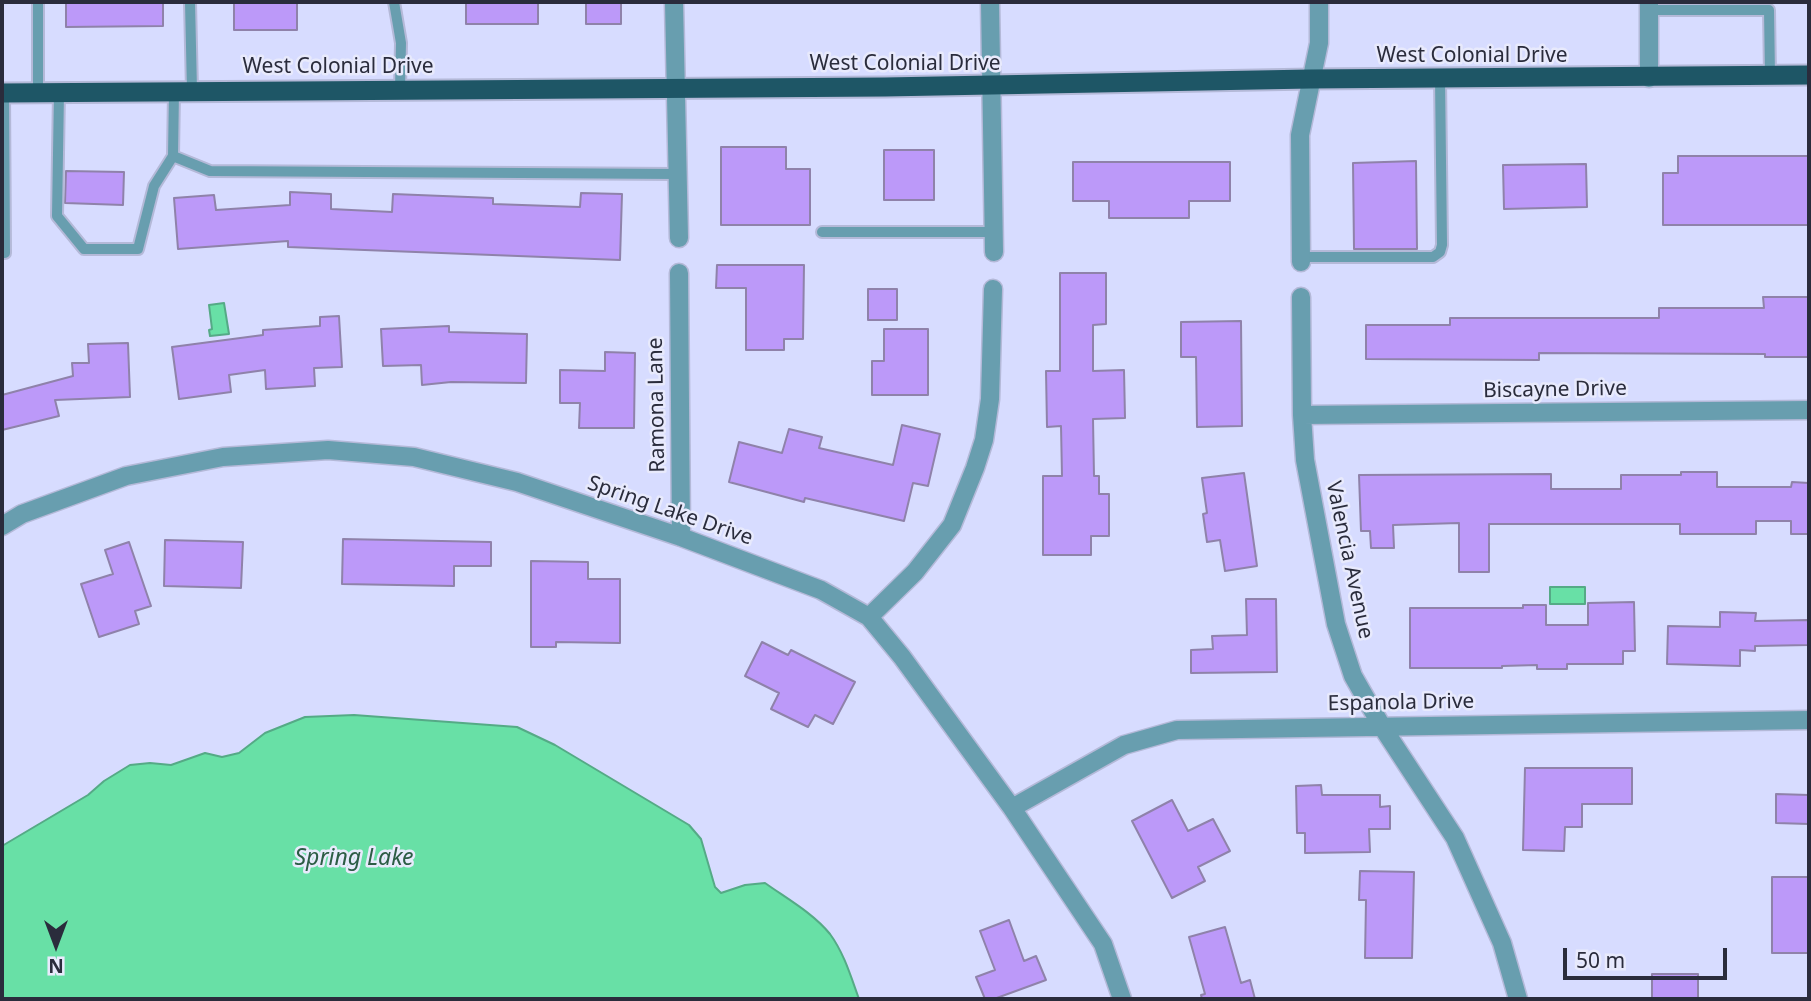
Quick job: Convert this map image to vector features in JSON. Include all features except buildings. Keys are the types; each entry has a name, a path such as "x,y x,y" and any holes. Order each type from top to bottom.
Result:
{"highway":[{"name":"West Colonial Drive","path":"3,93 991,86 1310,79 1809,75"}],"street":[{"path":"674,2 679,238"},
{"path":"990,2 994,252"},
{"path":"1301,260 1300,135 1319,43 1319,2"},
{"path":"1648,6 1649,78"},
{"name":"Ramona Lane","path":"679,273 681,537"},
{"path":"869,617 915,572 952,525 975,468 984,440 990,399 993,289"},
{"name":"Valencia Avenue","path":"1301,297 1305,460 1336,624 1353,676 1381,725 1455,838 1502,943 1518,999"},
{"name":"Biscayne Drive","path":"1302,415 1809,410"},
{"name":"Spring Lake Drive","path":"2,526 22,514 126,476 223,457 328,450 414,457 517,482 681,537 821,590 869,617 902,657 1012,808 1103,944 1122,999"},
{"name":"Espanola Drive","path":"1012,808 1124,745 1177,730 1809,720"}],"lane":[{"path":"37,2 37,93"},
{"path":"59,92 57,216 84,249 138,249 154,186 173,156 183,91 190,2"},
{"path":"394,2 401,44 400,89"},
{"path":"1648,6 1769,6 1770,76"},
{"path":"1301,260 1433,257 1440,252 1440,78"},
{"path":"2,253 5,253 3,93"},
{"path":"173,156 210,171 677,174"},
{"path":"822,232 994,232"}],"water":[{"path":"224,303 229,334 210,336 209,330 212,329 209,305"},
{"path":"1550,587 1585,587 1585,604 1550,604"},
{"name":"Spring Lake","path":"354,715 517,727 555,745 689,825 701,839 715,887 721,893 745,885 765,883 816,919 839,949 859,999 2,999 2,846 88,795 130,765 171,765 205,753 222,757 239,753 265,733 305,717"}]}
